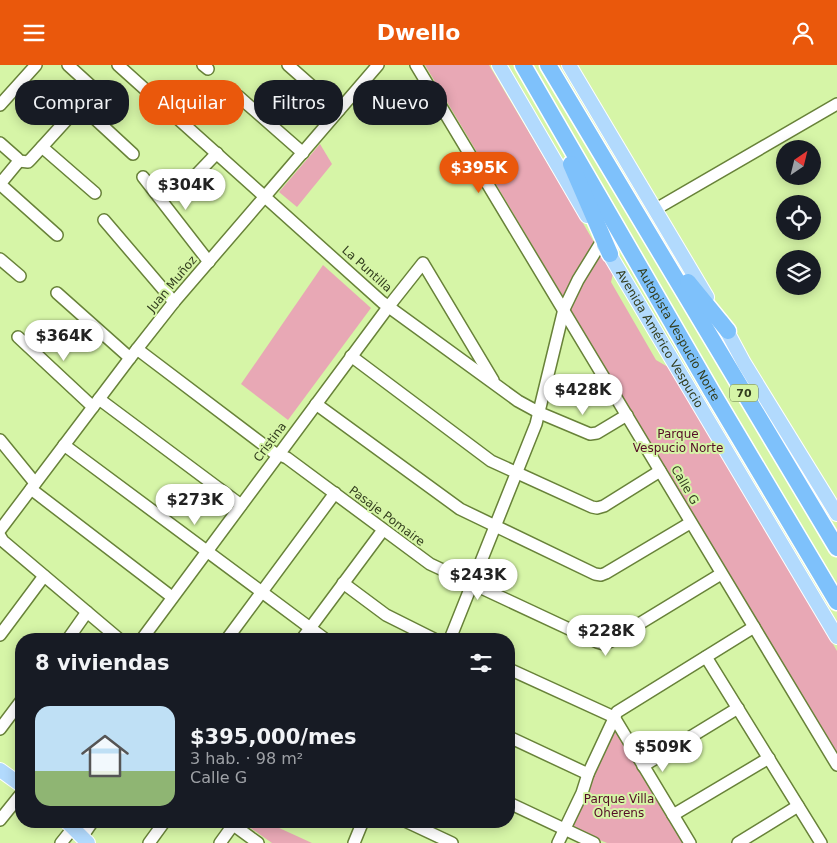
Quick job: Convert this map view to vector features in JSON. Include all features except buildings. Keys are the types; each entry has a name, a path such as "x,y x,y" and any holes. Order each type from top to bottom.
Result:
{"highway":[{"name":"Autopista Vespucio Norte","path":"523,65 712,392 837,602"},
{"name":"Autopista Vespucio Norte","path":"548,65 837,548"},
{"path":"542,95 606,248"},
{"path":"652,237 728,331"}],"main road":[{"name":"Avenida Américo Vespucio","path":"500,65 606,248 837,637"},
{"path":"569,65 728,331 744,363 837,514"},
{"path":"0,770 15,781"}],"street":[{"path":"0,105 36,65"},
{"path":"68,65 84,80"},
{"name":"La Puntilla","path":"118,65 388,306 518,401 540,413 594,434 627,415"},
{"path":"288,65 305,80"},
{"name":"Calle G","path":"416,65 837,765"},
{"name":"Juan Muñoz","path":"343,105 374,66"},
{"path":"244,101 302,153"},
{"path":"656,209 837,104"},
{"path":"19,161 28,162 62,125"},
{"path":"102,125 133,154"},
{"name":"Juan Muñoz","path":"0,530 133,353 174,302 326,125"},
{"path":"0,143 17,157 19,161"},
{"path":"42,147 95,193"},
{"path":"195,177 217,153"},
{"path":"19,161 0,184 58,235"},
{"path":"142,177 209,262"},
{"path":"104,220 174,302"},
{"path":"452,633 540,413 564,309 578,280 606,248"},
{"path":"0,259 20,276"},
{"name":"Cristina","path":"146,633 388,306 423,263 496,385"},
{"name":"Pasaje Pomaire","path":"57,293 133,353 273,452 287,458 430,564 597,642 611,641 721,574"},
{"path":"18,337 96,403 241,505"},
{"path":"351,357 486,457 501,466 597,508 604,506 660,471"},
{"path":"316,404 452,503 470,514 595,574 601,575 690,523"},
{"path":"0,440 33,486 172,597"},
{"path":"64,445 316,633"},
{"path":"231,633 335,493"},
{"path":"306,633 383,530"},
{"path":"0,536 3,541 112,633"},
{"path":"0,635 44,576"},
{"path":"343,583 386,615 422,633"},
{"path":"72,633 87,612"},
{"path":"558,843 582,793 614,717 620,710 754,627"},
{"path":"706,657 821,843"},
{"path":"515,672 614,717 690,843"},
{"path":"643,765 738,708"},
{"path":"0,729 15,709"},
{"path":"515,740 588,775"},
{"path":"673,815 768,758"},
{"path":"0,820 15,801"},
{"path":"515,806 594,843"},
{"path":"738,843 798,807"},
{"path":"149,843 160,828"},
{"path":"220,843 228,828"},
{"path":"238,828 258,843"},
{"path":"354,843 360,828"},
{"path":"420,828 452,843"},
{"path":"61,843 77,832"}],"green space":[{"name":"Parque Vespucio Norte","path":"425,65 489,65 613,274 611,282 656,360 668,367 837,651 837,761 651,452 575,317 447,102 447,80 434,80"},
{"path":"320,144 332,164 297,207 279,192"},
{"path":"323,265 371,308 288,420 241,384"},
{"name":"Parque Villa Oherens","path":"613,730 617,730 683,843 607,843 569,827"},
{"path":"251,828 279,828 312,843 272,843"}]}
